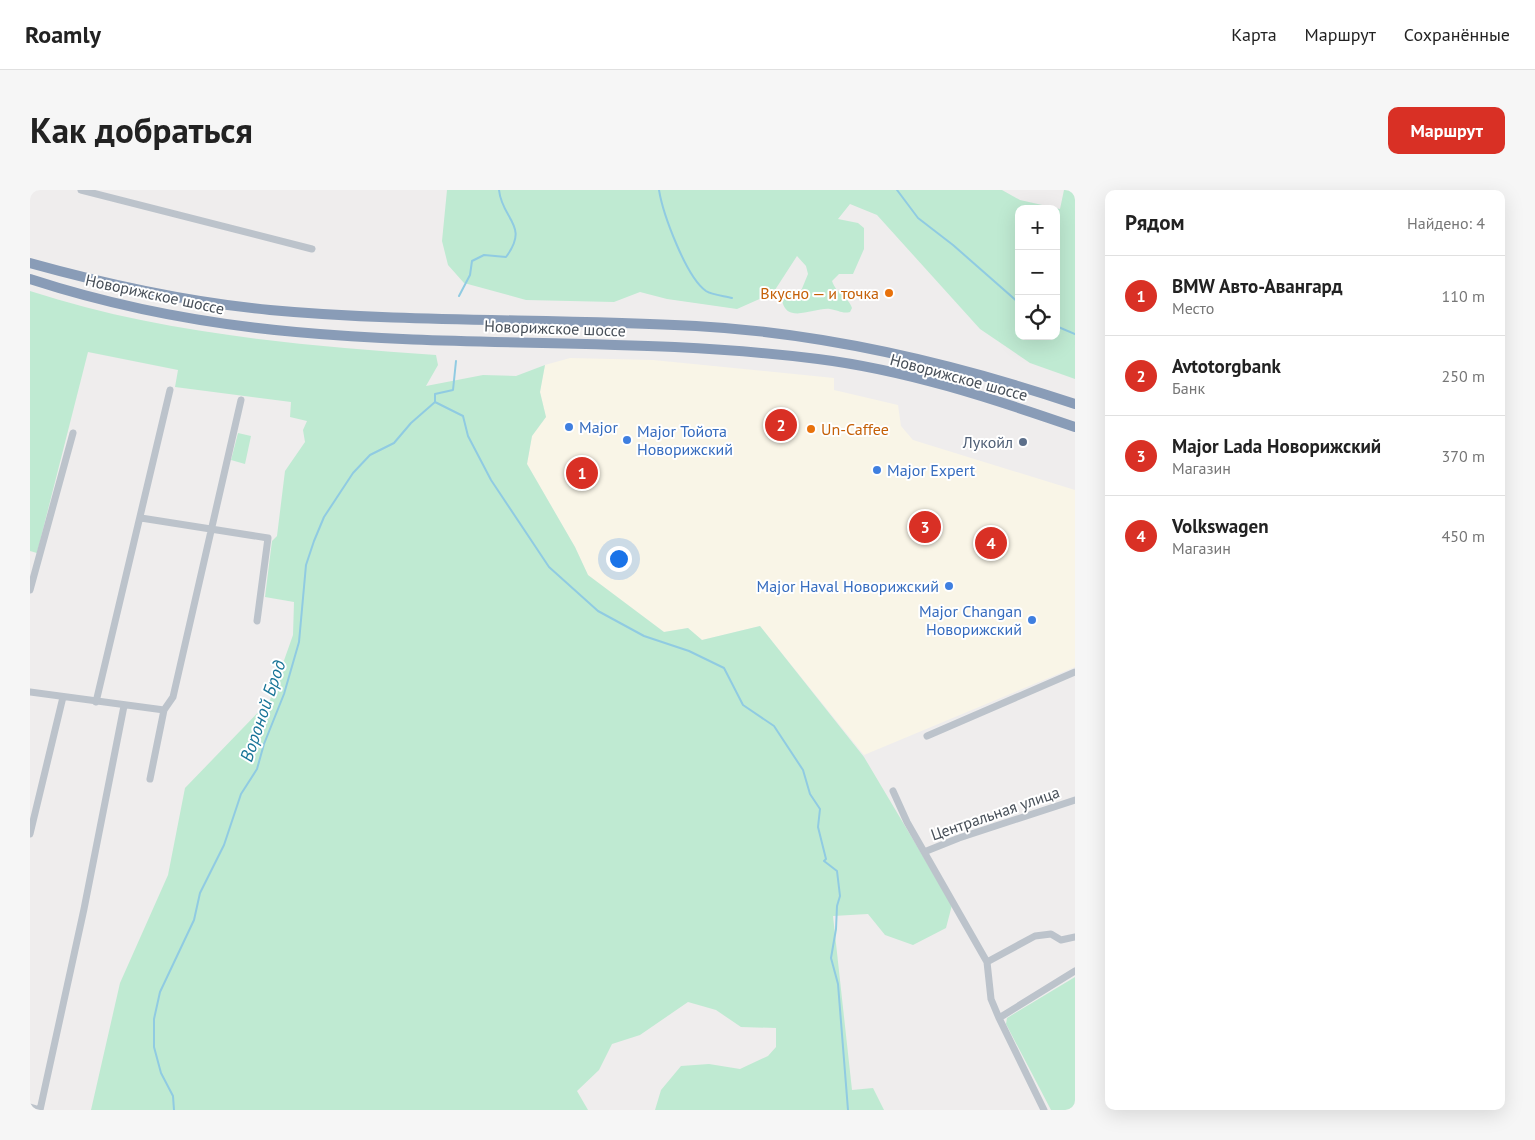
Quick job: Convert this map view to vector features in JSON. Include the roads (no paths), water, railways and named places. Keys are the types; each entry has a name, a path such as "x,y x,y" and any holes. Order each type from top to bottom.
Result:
{"highway":[{"name":"Новорижское шоссе","path":"30,263 134,290 270,310 383,318 696,326 822,339 960,369 1075,404"},
{"name":"Новорижское шоссе","path":"30,279 125,306 295,332 654,346 818,359 902,374 940,384 1075,427"}],"street":[{"path":"80,190 312,249"},
{"path":"96,702 170,390"},
{"path":"150,778 164,710 173,697 241,400"},
{"path":"30,590 73,433"},
{"path":"141,518 268,538 256,621"},
{"path":"927,736 1075,672"},
{"path":"30,692 164,710"},
{"path":"30,834 63,697"},
{"path":"30,1108 40,1110 84,909 124,706"},
{"path":"893,791 924,852 987,962 991,999 1044,1110"},
{"name":"Центральная улица","path":"924,852 959,838 1075,800"},
{"path":"987,962 1035,936 1051,934 1062,940 1075,937"},
{"path":"999,1018 1075,972"}],"waterway":[{"name":"Вороной Брод","path":"459,296 470,275 472,261 484,255 506,257 513,246 515,230 501,200 499,190"},
{"path":"659,190 676,244 698,284 706,291 732,298"},
{"path":"897,190 918,218 953,245 1015,299"},
{"path":"1060,328 1075,334"},
{"name":"Вороной Брод","path":"174,1110 173,1096 161,1073 154,1047 154,1019 160,992 194,920 200,893 224,845 241,794 257,769 264,744 284,694 299,642 306,565 314,541 324,517 353,473 370,455 394,443 411,423 435,402 435,394 453,390 456,361"},
{"path":"435,402 463,416 468,436 491,480 549,567 598,611 644,636 689,651 724,668 743,705 774,726 803,770 810,794 820,809 818,827 826,859 824,861 837,871 840,896 837,906 836,929 831,958 838,984 848,1110"}],"place":[{"name":"Вкусно — и точка","path":"889,293"},
{"name":"Avtotorgbank","path":"781,425"},
{"name":"Major","path":"569,427"},
{"name":"Un-Caffee","path":"811,429"},
{"name":"Major Тойота Новорижский","path":"627,440"},
{"name":"Лукойл","path":"1023,442"},
{"name":"Major Expert","path":"877,470"},
{"name":"BMW Авто-Авангард","path":"582,473"},
{"name":"Major Lada Новорижский","path":"925,527"},
{"name":"Volkswagen","path":"991,543"},
{"name":"Major Haval Новорижский","path":"949,586"},
{"name":"Major Changan Новорижский","path":"1032,620"}]}
